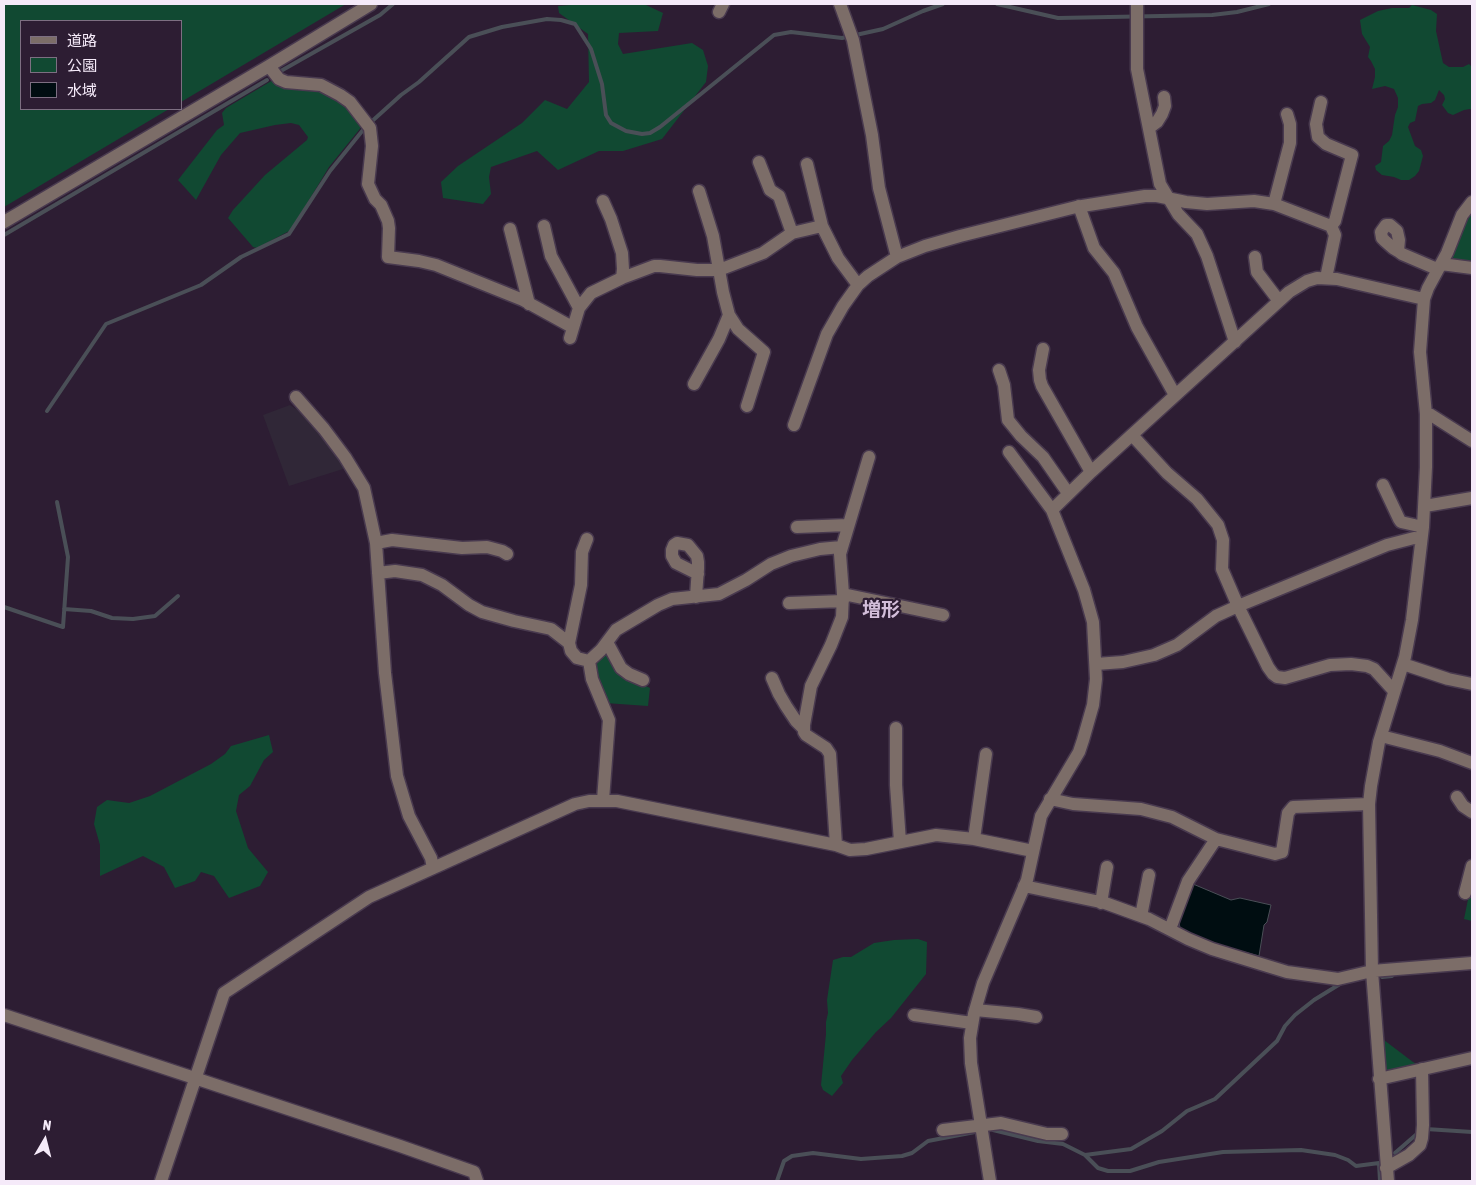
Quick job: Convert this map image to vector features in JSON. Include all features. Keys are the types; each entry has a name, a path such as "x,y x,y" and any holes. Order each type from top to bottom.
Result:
{"street":[{"path":"4,222 371,4"},
{"path":"840,4 852,35 872,135 879,188 897,257"},
{"path":"1136,12 1137,69 1160,184 1178,214 1201,241 1234,342"},
{"path":"269,66 279,79 286,82 320,85 340,95 350,102 370,128 372,146 368,184 388,221 388,257 436,265 529,304 571,332 579,308 591,293 622,278 654,266 719,270 763,253 792,233 822,226"},
{"path":"1149,128 1157,122 1162,114 1165,106 1164,97"},
{"path":"1321,102 1316,124 1318,137 1326,144 1352,155 1335,221 1331,226"},
{"path":"1274,204 1290,143 1290,124 1287,114"},
{"path":"759,162 770,190 778,196 792,233"},
{"path":"807,164 822,226 842,264 858,285"},
{"path":"699,191 713,236 729,315 742,332 764,352 747,406"},
{"path":"794,425 827,334 834,320 858,285 897,257 925,246 1079,206 1145,196 1207,204 1254,201 1274,204 1331,226"},
{"path":"603,201 622,253 622,278"},
{"path":"1387,1175 1372,971 1369,804 1374,766 1403,664 1412,620 1425,506 1426,414 1420,352 1424,299 1462,215 1472,202"},
{"path":"1079,206 1094,248 1114,273 1137,327 1175,395"},
{"path":"544,226 552,256 579,308"},
{"path":"1326,278 1334,235 1331,226"},
{"path":"510,228 529,304"},
{"path":"1398,251 1439,267 1472,268"},
{"path":"1255,256 1257,272 1279,301"},
{"path":"1052,510 1090,472 1279,301 1307,281 1326,278 1337,279 1424,299"},
{"path":"694,384 719,339 729,315"},
{"path":"1043,349 1039,370 1042,386 1090,472"},
{"path":"999,370 1002,376 1008,420 1046,461 1068,493"},
{"path":"296,397 324,428 364,488 376,542 385,673 397,776 409,816 431,858 433,868"},
{"path":"1426,414 1431,415 1472,440"},
{"path":"1132,435 1167,473 1197,498 1218,525 1222,540 1222,569 1268,667 1277,677 1285,678 1330,665 1351,664 1367,666 1374,670 1394,691"},
{"path":"990,1181 971,1063 970,1038 974,1016 983,983 1024,886 1041,816 1079,752 1090,723 1096,664 1093,622 1089,606 1052,510 1009,452"},
{"path":"804,729 811,686 842,617 841,547 869,457"},
{"path":"1383,485 1399,520 1422,533"},
{"path":"1425,506 1472,498"},
{"path":"797,527 848,525"},
{"path":"1096,664 1123,662 1154,655 1177,645 1216,616 1387,545 1414,538 1422,533"},
{"path":"587,539 582,552 581,585 569,643 571,652 576,658 589,661 594,658 616,630 658,605 672,599 719,594 771,564 790,556 820,549 841,547"},
{"path":"376,542 392,540 462,548 487,547 506,554"},
{"path":"378,573 395,571 422,575 442,585 482,612 551,629 569,643"},
{"path":"696,596 698,574"},
{"path":"789,603 843,597 943,615"},
{"path":"607,642 622,668 629,674 642,680"},
{"path":"589,661 592,679 610,720 603,800"},
{"path":"1403,664 1448,679 1472,684"},
{"path":"772,678 786,706 804,729 806,735 826,748 830,754 836,844"},
{"path":"896,728 896,786 900,842"},
{"path":"1382,736 1440,751 1472,763"},
{"path":"974,840 986,754"},
{"path":"1457,797 1463,806 1472,812"},
{"path":"161,1181 224,993 369,897 561,810 589,800 603,800 836,844 850,850 866,850 936,835 1032,851"},
{"path":"1050,800 1141,810 1172,816 1216,838 1268,853 1278,854 1282,852 1288,813 1293,807 1369,804"},
{"path":"1170,929 1188,881 1216,838"},
{"path":"1466,893 1472,866"},
{"path":"1101,903 1107,867"},
{"path":"1142,916 1149,875"},
{"path":"1024,886 1101,903 1142,916 1212,949 1287,972 1338,979 1372,971 1472,962"},
{"path":"914,1015 974,1016 1018,1014 1036,1017"},
{"path":"4,1015 400,1146 474,1172 478,1181"},
{"path":"1379,1079 1472,1058"},
{"path":"1387,1175 1420,1145 1423,1125 1422,1069"},
{"path":"943,1130 1001,1123 1047,1134 1062,1134"}],"shaded area":[{"path":"290,405 299,411 329,445 344,465 343,469 289,486 263,415"}],"green space":[{"path":"4,4 346,4 182,101 182,20 20,20 20,110 167,110 4,207"},
{"path":"583,4 646,5 663,13 658,31 619,33 618,44 623,54 692,43 703,50 708,66 706,82 662,139 623,151 599,151 558,170 537,151 491,167 489,177 491,194 483,204 443,198 441,182 458,166 522,123 545,100 567,109 589,82 588,34 559,13 558,6"},
{"path":"1412,5 1431,10 1437,14 1436,31 1443,63 1449,67 1463,67 1469,64 1472,67 1472,110 1464,110 1453,115 1448,113 1442,105 1445,99 1444,95 1439,90 1435,100 1418,106 1415,121 1410,123 1408,127 1415,146 1421,150 1423,156 1419,171 1415,176 1409,180 1401,180 1382,175 1376,170 1375,166 1381,162 1383,146 1392,135 1398,98 1394,89 1385,86 1372,89 1375,69 1368,57 1370,47 1362,34 1360,20 1378,11 1392,8 1409,8"},
{"path":"273,80 305,84 338,96 363,125 329,167 291,230 257,248 253,247 228,218 265,175 307,140 308,137 299,125 291,123 275,125 240,133 221,155 196,200 178,180 217,130 224,125 222,113 226,108"},
{"path":"1472,210 1472,261 1449,258 1467,219"},
{"path":"606,650 629,678 650,688 648,706 605,703 593,662"},
{"path":"269,735 273,752 264,760 250,786 239,795 236,811 248,848 268,872 260,886 229,898 214,876 201,872 195,881 175,888 164,867 143,856 100,876 100,845 94,824 97,807 107,800 129,803 150,796 211,764 225,754 231,746"},
{"path":"1472,880 1472,921 1464,919"},
{"path":"918,939 927,942 926,974 891,1018 852,1060 841,1076 843,1083 832,1096 823,1090 821,1085 828,1013 827,1000 833,960 851,957 874,943"},
{"path":"1380,1037 1413,1062 1419,1065 1383,1072"}],"water":[{"path":"1193,884 1231,900 1240,898 1271,905 1267,922 1264,925 1259,956 1207,942 1180,928 1179,922"}],"waterway":[{"path":"279,72 380,15 393,4"},
{"path":"370,123 469,37 502,27 547,19 575,24 591,49 602,84 606,115 611,123 626,131 642,134 650,133 660,127 774,35 791,32 842,38 883,29 943,4"},
{"path":"997,4 1058,18 1212,15 1237,12 1269,4"},
{"path":"4,235 267,80"},
{"path":"47,411 106,324 201,285 241,257 289,234 330,171 363,130"},
{"path":"4,607 63,627 68,557 57,502"},
{"path":"64,609 91,611 112,618 133,619 155,616 178,596"},
{"path":"1382,977 1392,976"},
{"path":"993,1130 1038,1141 1063,1144 1085,1155 1131,1149 1162,1131 1187,1111 1215,1099 1277,1041 1285,1026 1295,1015 1314,1000 1340,984"},
{"path":"1426,1129 1472,1132"},
{"path":"777,1181 784,1161 792,1156 813,1153 861,1159 902,1156 912,1153 928,1141 975,1132"},
{"path":"1395,1153 1418,1133"},
{"path":"1085,1155 1098,1168 1108,1171 1130,1171 1159,1162 1223,1152 1301,1150 1335,1155 1348,1160 1356,1166 1379,1163 1380,1181"}],"district":[{"name":"増形","path":"881,610"}]}
